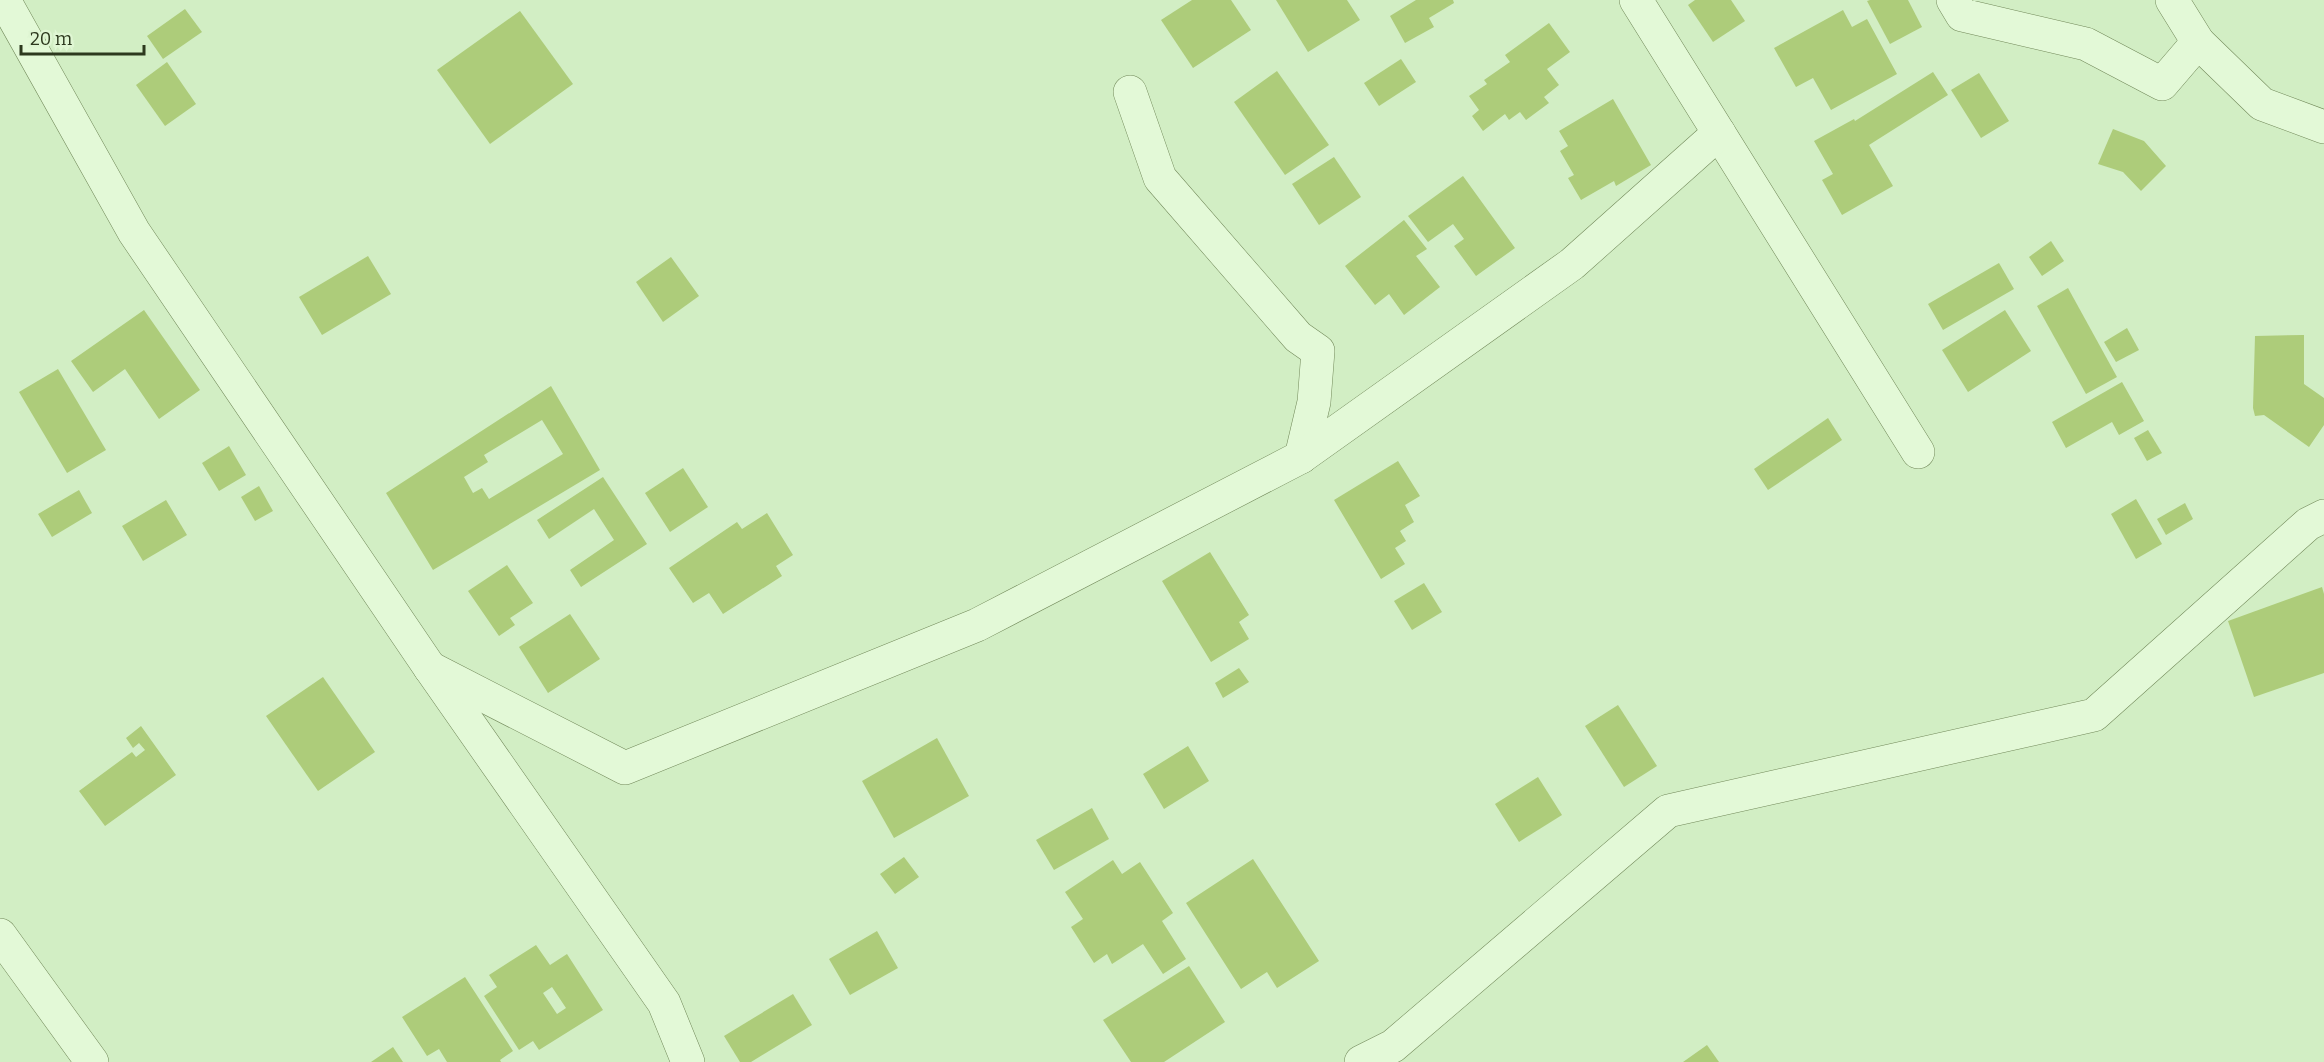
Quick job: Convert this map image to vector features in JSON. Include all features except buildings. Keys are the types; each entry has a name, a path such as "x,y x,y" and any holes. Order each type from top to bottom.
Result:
{"street":[{"path":"4,0 134,232 430,668 664,1002 688,1062"},
{"path":"1636,0 1918,452"},
{"path":"1953,0 1962,15 2086,44 2163,84 2198,42"},
{"path":"2172,0 2198,42 2262,104 2324,127"},
{"path":"1130,92 1160,178 1298,337 1318,351 1314,402 1301,457"},
{"path":"430,668 625,768 977,625 1301,457 1572,264 1719,133"},
{"path":"1361,1062 1393,1046 1668,811 2094,715 2308,524 2324,516"},
{"path":"0,935 92,1062"}]}
